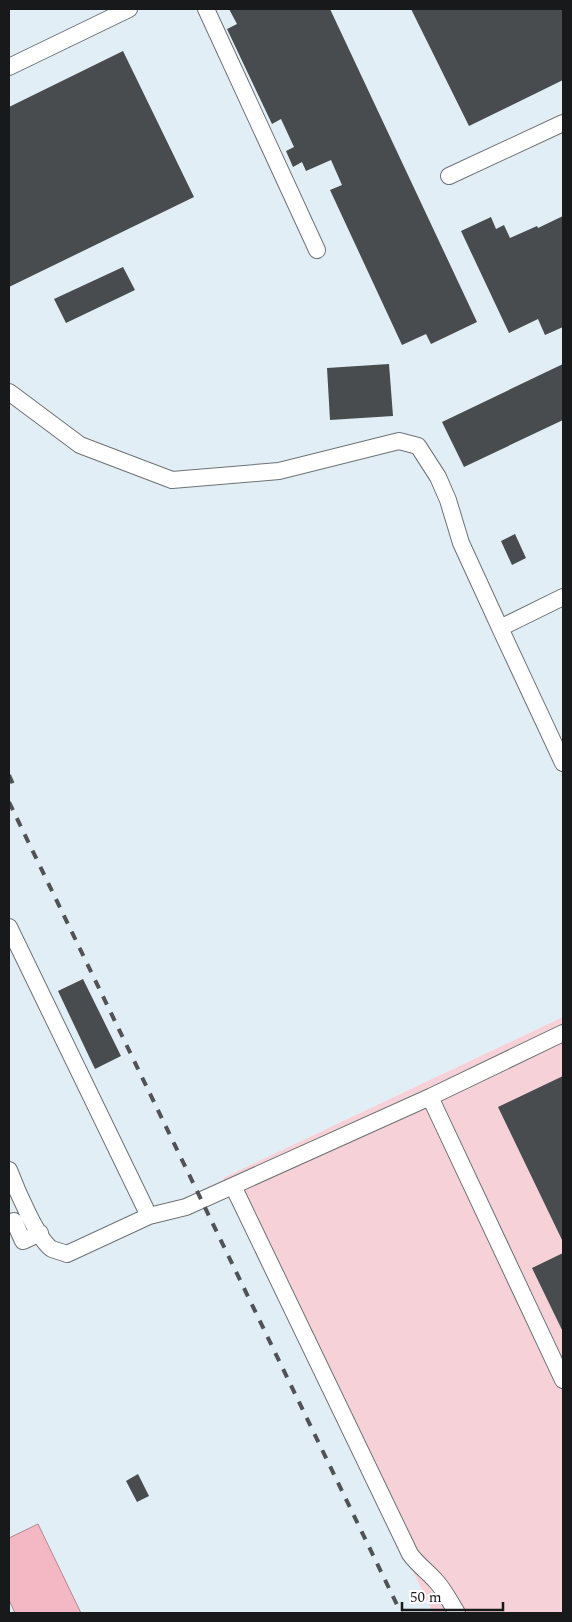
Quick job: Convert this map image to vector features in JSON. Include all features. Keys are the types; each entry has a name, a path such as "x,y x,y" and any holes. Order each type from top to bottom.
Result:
{"lane":[{"path":"9,67 129,9"},
{"path":"206,9 318,250"},
{"path":"449,176 563,123"},
{"path":"9,392 80,446 172,480 279,471 399,441 418,446 438,477 448,500 461,543 563,763"},
{"path":"500,628 563,597"},
{"path":"9,927 149,1216"},
{"path":"9,1170 16,1188 50,1248 67,1254 149,1216 186,1207 233,1186 430,1097 563,1032"},
{"path":"430,1097 563,1380"},
{"path":"233,1186 410,1554 417,1564 436,1580 457,1613"},
{"path":"10,1218 24,1241 40,1233"}],"shaded area":[{"path":"9,9 563,9 563,1017 223,1178 433,1613 9,1613"},
{"path":"563,1017 563,1613 433,1613 223,1178"},
{"path":"38,1524 81,1613 15,1613 9,1600 9,1538"}],"building":[{"path":"229,9 330,9 477,322 431,344 426,334 402,345 330,190 342,185 331,160 306,171 302,162 293,167 286,151 294,147 281,119 272,124 227,29 237,24"},
{"path":"411,9 563,9 563,80 469,126"},
{"path":"123,51 194,197 9,287 9,107"},
{"path":"563,216 563,327 545,335 538,319 509,333 461,231 491,217 496,229 504,225 510,238"},
{"path":"123,267 135,290 66,323 54,299"},
{"path":"389,364 393,416 330,420 327,368"},
{"path":"563,364 563,420 464,467 442,422"},
{"path":"515,534 526,558 512,565 501,541"},
{"path":"83,979 121,1056 95,1069 58,991"},
{"path":"563,1076 563,1242 498,1107"},
{"path":"563,1253 563,1332 532,1268"},
{"path":"138,1474 149,1496 137,1502 126,1481"}],"railway":[{"path":"9,775 15,789"},
{"path":"9,802 401,1613"}]}
